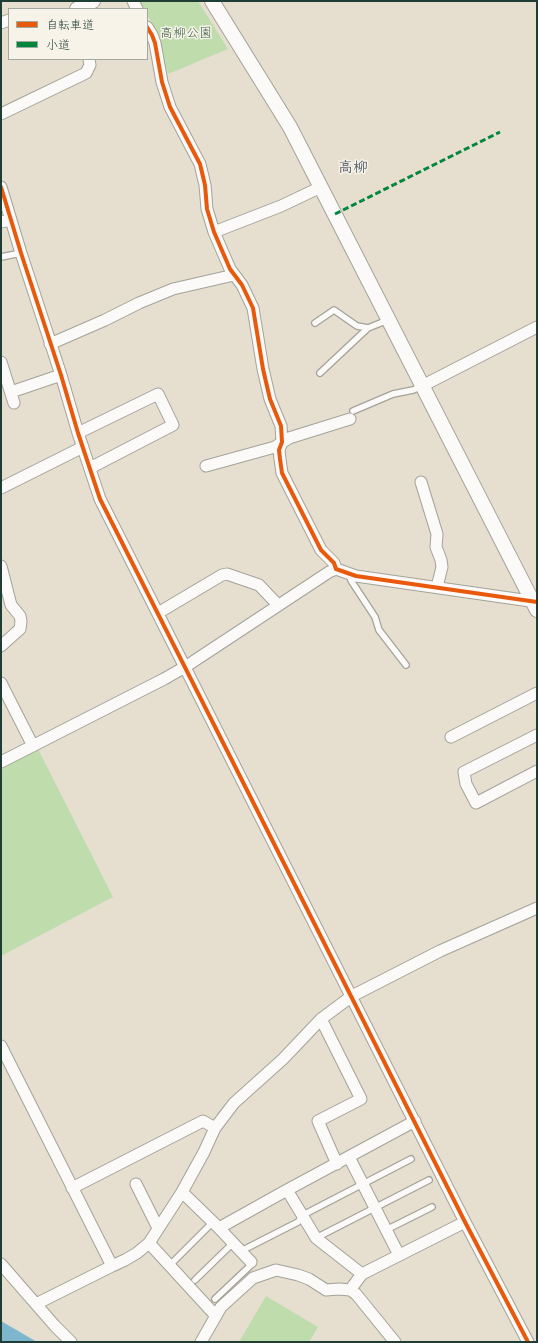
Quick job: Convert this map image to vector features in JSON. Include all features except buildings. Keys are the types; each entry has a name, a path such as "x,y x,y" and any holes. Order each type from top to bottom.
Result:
{"street":[{"path":"79,8 93,1"},
{"path":"212,1 290,128 536,605"},
{"path":"148,29 155,43 162,82 170,106 200,164 205,185 207,209 214,232 230,269 242,285 253,308 263,369 270,399 281,426 282,442 279,450 282,473 322,550 334,563 336,569"},
{"path":"1,114 86,73 90,65 89,60"},
{"path":"1,187 6,221 21,254 100,499 465,1222 528,1342"},
{"path":"214,232 281,206 321,187"},
{"path":"50,344 174,288 234,275"},
{"path":"422,386 537,327"},
{"path":"1,362 13,397 61,376"},
{"path":"78,433 158,394 173,425 90,468"},
{"path":"206,466 275,447 289,438 352,415"},
{"path":"1,488 82,447"},
{"path":"421,482 437,534 436,547 441,560 442,567 437,587"},
{"path":"1,566 11,605 20,616 22,625 20,629 1,646"},
{"path":"1,762 185,667 278,605 336,569 350,574 437,587 536,605"},
{"path":"158,613 222,575 227,574 260,585 278,605"},
{"path":"1,683 33,746"},
{"path":"451,737 537,693"},
{"path":"537,735 464,772 466,784 476,803 537,771"},
{"path":"36,1304 125,1260 137,1253 149,1243 182,1192 204,1152 215,1128 234,1103 283,1059 321,1019 352,996 440,951 537,908"},
{"path":"321,1019 360,1099 318,1121 337,1164"},
{"path":"1,1046 112,1266"},
{"path":"72,1188 203,1121 215,1128"},
{"path":"216,1225 288,1190 415,1121"},
{"path":"349,1157 399,1255"},
{"path":"136,1184 158,1228"},
{"path":"288,1190 316,1238 362,1274"},
{"path":"182,1192 251,1262"},
{"path":"350,1290 362,1274 465,1222"},
{"path":"149,1243 216,1316"},
{"path":"1,1264 55,1326 71,1342"},
{"path":"200,1342 221,1307 253,1278 276,1270 309,1279 326,1290 350,1290 356,1294 395,1342"}],"lane":[{"path":"1,257 21,254"},
{"path":"315,323 334,310 357,326 368,328"},
{"path":"320,373 368,328 388,320"},
{"path":"352,415 393,394 413,390 422,386"},
{"path":"350,574 350,578 375,617 378,630 406,665"},
{"path":"241,1251 298,1222 303,1215 411,1160"},
{"path":"316,1238 429,1180"},
{"path":"386,1230 432,1208"},
{"path":"170,1265 216,1225"},
{"path":"195,1280 233,1243"},
{"path":"215,1299 252,1265 251,1262"}],"green space":[{"name":"高柳公園","path":"140,1 198,1 228,49 168,74 157,34 148,16 148,8 144,8"},
{"path":"38,749 113,897 1,956 1,768"},
{"path":"266,1296 318,1327 309,1342 239,1342"}],"water":[{"path":"1,1321 37,1342 1,1342"}],"marked path":[{"path":"335,214 500,132"}],"cycle path":[{"path":"148,29 155,43 162,82 170,107 200,164 205,185 207,209 214,232 230,269 242,285 253,308 263,369 270,399 281,426 282,442 279,450 282,473 321,550 334,563 336,569 356,576 537,602"},
{"path":"1,187 100,499 465,1222 528,1342"}],"district":[{"name":"高柳","path":"353,168"}]}
